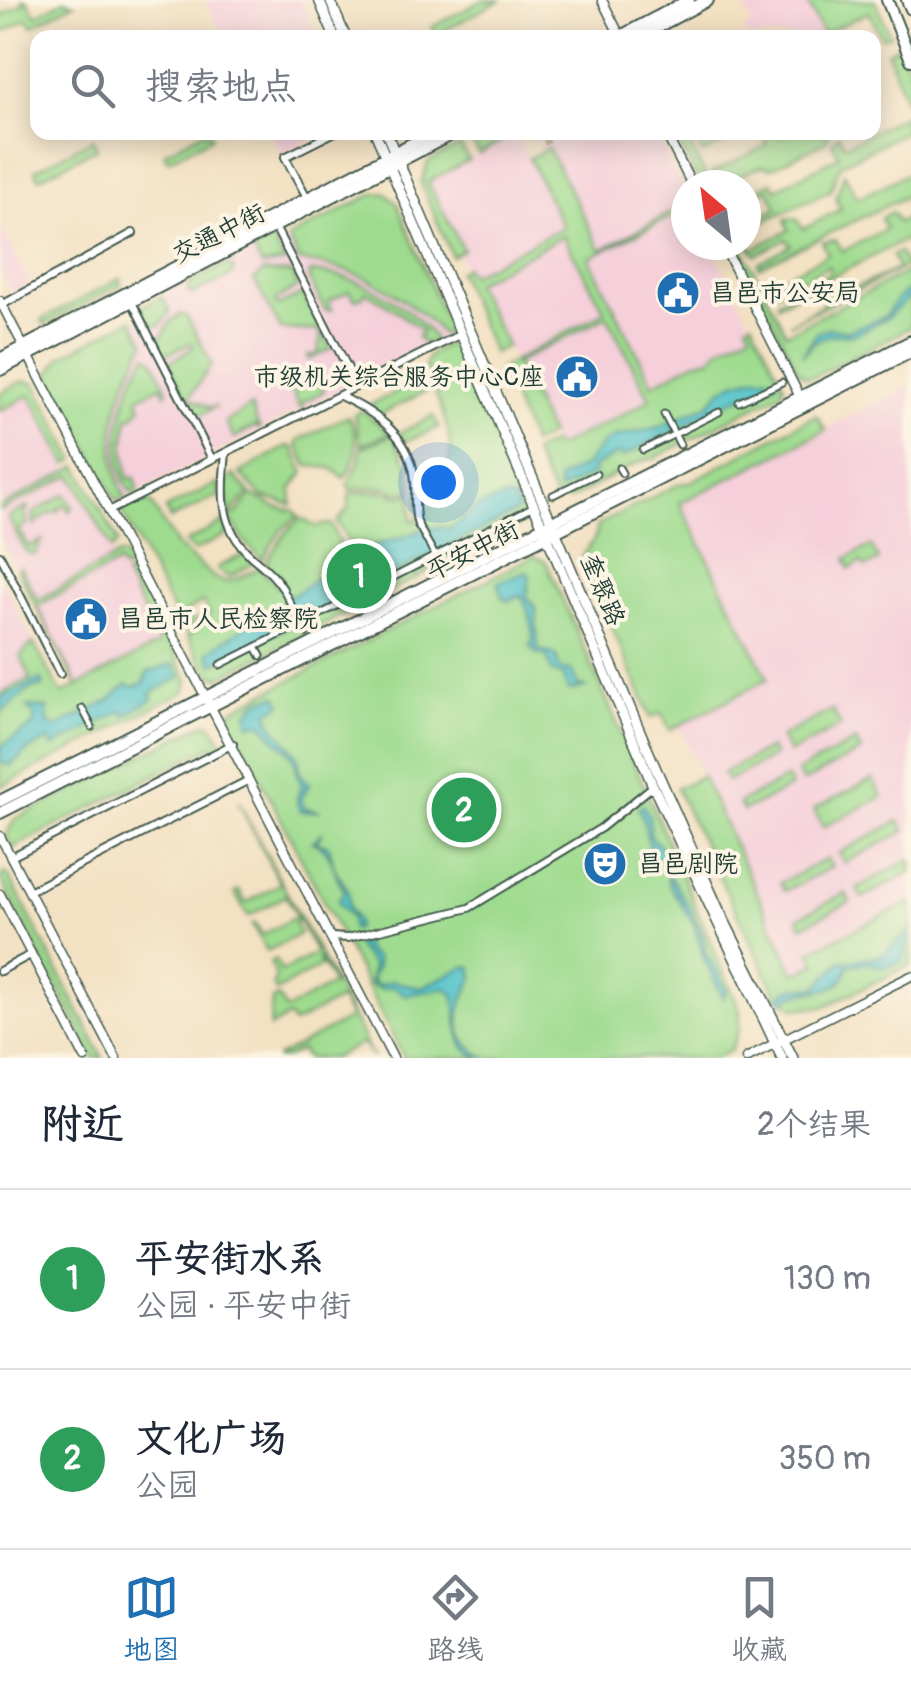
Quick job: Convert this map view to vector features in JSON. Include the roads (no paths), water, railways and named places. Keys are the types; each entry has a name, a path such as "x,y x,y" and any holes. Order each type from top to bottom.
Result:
{"main road":[{"path":"319,0 332,30"},
{"path":"330,0 343,30"},
{"path":"633,30 689,0"},
{"path":"652,30 708,0"},
{"path":"887,0 911,60"},
{"path":"907,0 911,8"},
{"name":"奎聚路","path":"380,140 393,160 550,529 779,1042 782,1058"},
{"name":"奎聚路","path":"388,140 461,334 534,506 550,529 652,786 779,1042 792,1058"},
{"name":"交通中街","path":"0,358 26,351 132,302 276,227 422,140"},
{"name":"交通中街","path":"0,370 26,351 308,198 438,140"},
{"name":"平安中街","path":"0,801 209,701 550,529 911,341"},
{"name":"平安中街","path":"802,401 911,352"},
{"name":"平安中街","path":"0,813 209,701"}],"street":[{"path":"602,0 617,30"},
{"path":"308,198 285,157 319,140"},
{"path":"669,140 684,170"},
{"path":"276,227 357,386"},
{"path":"134,232 1,304 393,1058"},
{"path":"731,260 802,401"},
{"path":"132,302 212,460"},
{"path":"111,510 461,334"},
{"path":"739,402 782,382"},
{"path":"338,396 380,419 406,448 416,485 413,510 441,566"},
{"path":"643,450 718,412"},
{"path":"664,414 680,445"},
{"path":"226,452 221,493 228,523 238,541 272,572 306,633"},
{"path":"553,495 596,474"},
{"path":"220,665 534,506"},
{"path":"486,530 492,540"},
{"path":"0,555 60,674"},
{"path":"369,589 374,599"},
{"path":"256,646 261,656"},
{"path":"84,711 92,727"},
{"path":"11,857 233,744"},
{"path":"29,891 250,779"},
{"path":"331,936 348,938 470,908 602,828 652,786"},
{"path":"0,836 116,1058"},
{"path":"0,894 85,1058"},
{"path":"0,971 32,954"},
{"path":"746,1058 911,976"}],"water":[{"path":"911,289 911,296 886,319 856,334 828,335 802,355 818,332 829,328 848,331 877,320"},
{"path":"772,377 776,383 735,399 623,457 620,453 593,467 595,473 559,491 558,479 585,466 603,443 659,427 708,405 735,382"},
{"path":"505,498 515,500 515,513 213,664 208,652 253,621 262,625 267,622 285,598 343,559 427,527 451,528 479,506"},
{"path":"527,572 527,596 536,609 538,649 556,655 560,669 572,671 578,686 587,687 569,691 563,675 552,672 547,656 537,654 531,647 532,627 522,595 507,601 501,596 498,582"},
{"path":"173,664 181,677 151,693 153,699 126,715 123,711 53,747 49,740 27,751 10,766 0,762 0,747 33,726 35,716 27,707 47,708 48,724 57,727 109,701 127,684 132,687 144,683 148,672"},
{"path":"41,679 44,686 31,689 0,713 0,698"},
{"path":"277,695 282,704 269,712 276,729 297,755 299,772 309,784 301,800 305,808 320,811 301,811 297,801 302,785 291,754 265,726 249,724 248,713 258,701"},
{"path":"643,805 649,816 651,837 667,853 661,862 649,843 638,808"},
{"path":"323,832 316,842 329,846 333,866 325,850 313,842"},
{"path":"335,869 348,890 356,929 352,930 351,917 338,902 344,890"},
{"path":"668,874 691,910 705,951 727,990 723,998 703,956 694,924 668,883"},
{"path":"911,930 903,960 886,968 867,963 849,965 843,978 830,988 784,1001 778,997 791,988 817,987 840,962 881,956"},
{"path":"360,939 364,939 365,950 376,958 377,966 371,977 375,986 393,981 420,988 466,966 472,967 474,977 463,1000 459,1023 466,1043 488,1058 476,1056 463,1044 457,1025 454,994 445,988 406,995 394,987 381,989 370,984 372,965 357,947"}],"tunnel":[{"path":"546,140 548,144"}],"place":[{"name":"昌邑市公安局","path":"678,293"},
{"name":"市级机关综合服务中心C座","path":"577,377"},
{"name":"平安街水系","path":"359,576"},
{"name":"昌邑市人民检察院","path":"86,619"},
{"name":"文化广场","path":"464,810"},
{"name":"昌邑剧院","path":"605,864"}]}
